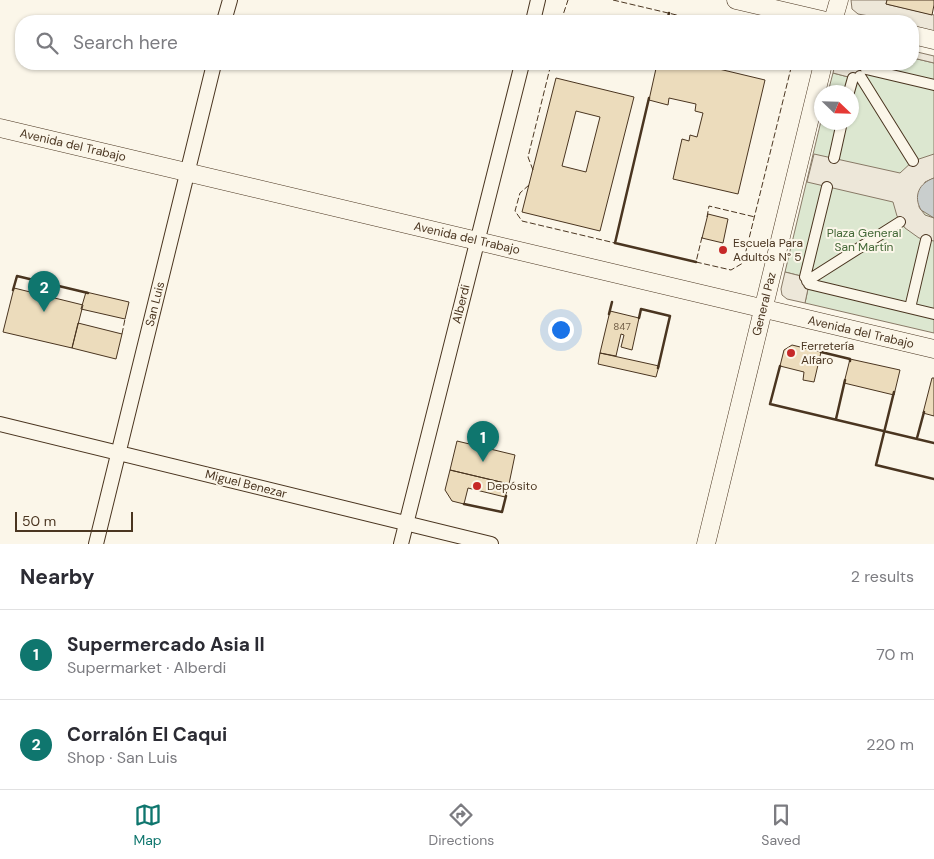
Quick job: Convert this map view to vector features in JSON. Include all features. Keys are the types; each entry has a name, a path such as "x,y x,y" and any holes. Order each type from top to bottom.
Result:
{"street":[{"path":"226,15 230,0"},
{"path":"534,15 538,0"},
{"path":"736,0 800,15"},
{"path":"835,15 839,0"},
{"path":"919,36 934,40"},
{"name":"San Luis","path":"96,544 212,70"},
{"name":"Alberdi","path":"401,544 520,70"},
{"name":"General Paz","path":"706,544 822,70"},
{"path":"860,74 934,84"},
{"path":"853,85 860,74"},
{"path":"860,74 913,161"},
{"name":"Avenida del Trabajo","path":"0,128 934,349"},
{"path":"834,158 840,130"},
{"path":"807,281 827,187"},
{"path":"807,281 900,222"},
{"path":"910,308 926,240"},
{"path":"807,281 934,314"},
{"name":"Miguel Benezar","path":"0,424 491,544"}],"green space":[{"name":"Plaza General San Martín","path":"919,59 934,63 934,333 805,303 809,284 805,277 785,272 819,130 859,130 859,85 830,85 833,73 856,79 866,70 919,70"}],"shaded area":[{"path":"851,0 887,0 886,4 934,15 934,35 919,32 919,15 864,15 858,14 852,9"},
{"path":"919,52 934,56 934,63 919,59"},
{"path":"834,70 866,70 856,79 833,73"},
{"path":"814,154 900,173 913,161 934,154 934,178 925,182 919,207 925,215 934,218 934,241 919,238 905,228 897,216 893,202 807,182"},
{"path":"934,178 934,218 921,210 918,195 921,187"},
{"path":"785,272 805,277 809,284 805,303 787,299 782,295 781,289"}],"building":[{"path":"887,0 934,0 932,15 886,4"},
{"path":"656,70 723,70 765,80 738,194 673,179 682,139 689,141 690,135 697,137 703,113 695,111 696,104 669,98 668,105 649,100"},
{"path":"556,78 634,97 600,231 522,212","holes":["576,111 600,117 586,172 562,166"]},
{"path":"708,214 728,219 723,243 702,238"},
{"path":"14,288 83,305 72,348 3,332"},
{"path":"86,292 129,302 125,319 81,309"},
{"path":"610,311 639,318 632,350 621,347 624,335 621,334 616,356 600,353"},
{"path":"78,323 122,334 116,359 72,348"},
{"path":"792,345 821,352 814,382 803,380 804,372 780,366 784,350"},
{"path":"600,353 659,366 656,377 598,364"},
{"path":"850,359 900,370 894,395 844,383"},
{"path":"932,378 934,378 934,416 923,413"},
{"path":"457,441 515,455 509,484 450,470"},
{"name":"Depósito","path":"450,470 509,484 505,497 468,488 464,504 452,501 445,490"}],"fence":[{"path":"563,15 568,0"},
{"path":"613,0 677,15"},
{"path":"533,170 528,157 550,70"},
{"path":"702,237 696,262 731,270 743,263 791,70"},
{"path":"529,185 520,193 515,211 522,221 615,243"},
{"path":"707,217 709,206 755,217"},
{"path":"122,334 125,319"}],"wall":[{"path":"649,98 615,243 696,262"},
{"path":"13,290 17,276 88,293"},
{"path":"609,314 612,302"},
{"path":"639,318 641,309 670,316 658,368"},
{"path":"821,352 850,359 850,361"},
{"path":"780,366 770,404 934,443"},
{"path":"836,419 845,380"},
{"path":"894,392 876,465 934,479"},
{"path":"917,438 924,412"},
{"path":"464,504 502,512 506,496"}],"place":[{"name":"Escuela Para Adultos N° 5","path":"723,250"},
{"name":"Corralón El Caqui","path":"44,312"},
{"name":"Ferretería Alfaro","path":"791,353"},
{"name":"Supermercado Asia II","path":"483,462"},
{"name":"Depósito","path":"477,486"}]}
